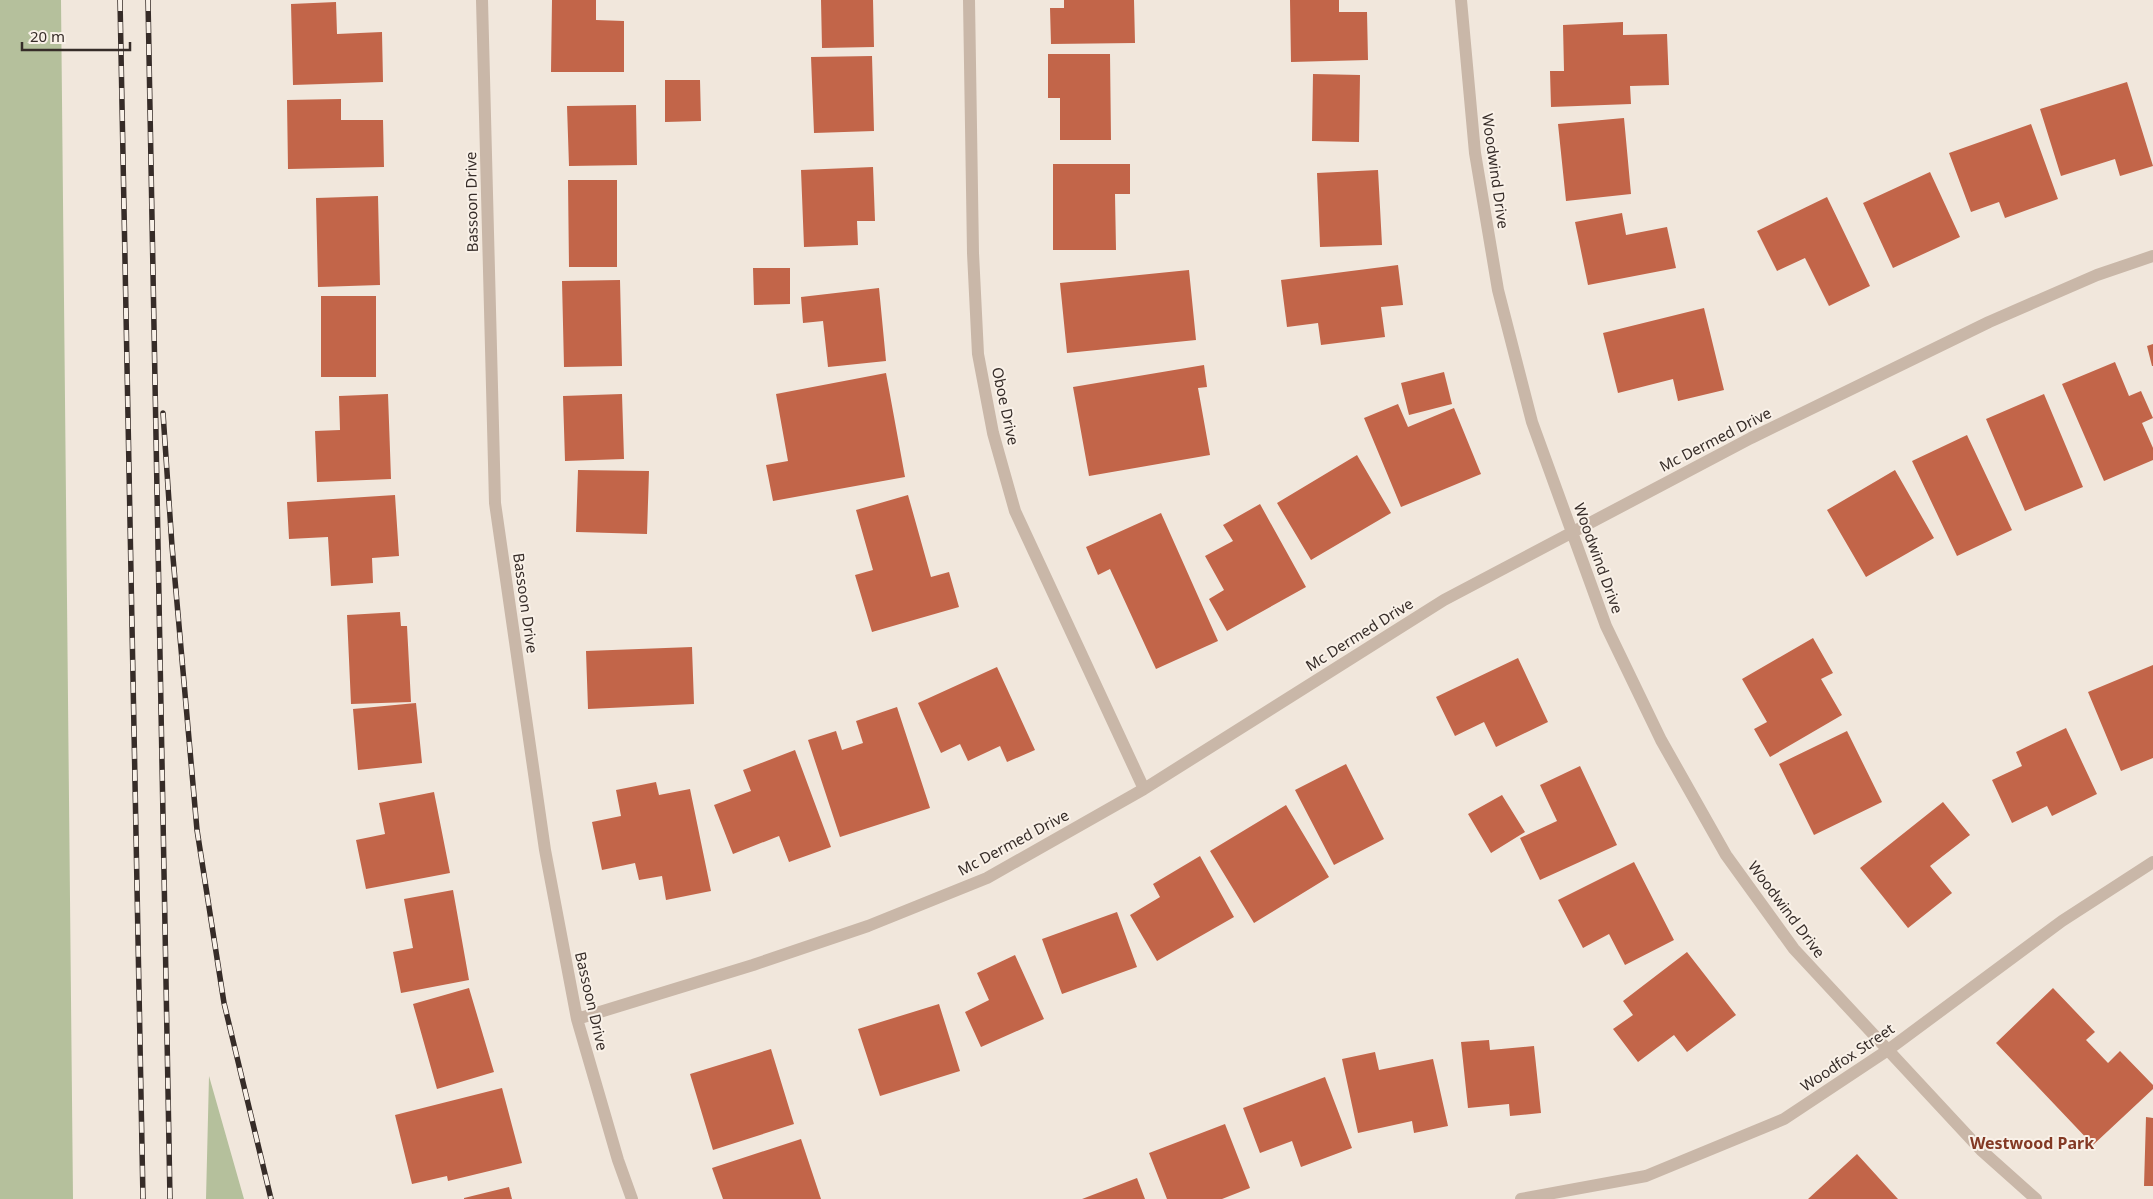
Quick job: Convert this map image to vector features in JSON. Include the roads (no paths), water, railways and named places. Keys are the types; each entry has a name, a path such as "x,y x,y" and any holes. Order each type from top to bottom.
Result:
{"street":[{"name":"Bassoon Drive","path":"482,0 494,503 545,850 577,1019 618,1160 632,1199"},
{"name":"Oboe Drive","path":"969,0 973,253 978,354 993,433 1015,511 1144,789"},
{"name":"Woodwind Drive","path":"1461,0 1476,153 1498,290 1532,422 1606,626 1661,740 1726,855 1794,949 1981,1150 2036,1199"},
{"name":"Mc Dermed Drive","path":"577,1019 753,965 868,926 987,878 1144,789 1444,600 1751,438 1989,322 2098,275 2153,256"},
{"name":"Woodfox Street","path":"1521,1199 1646,1176 1784,1118 1888,1050 2062,921 2153,862"}],"railway":[{"path":"120,0 143,1199"},
{"path":"148,0 170,1199"},
{"path":"163,413 172,546 197,830 224,1003 271,1199"}],"district":[{"name":"Westwood Park","path":"2032,1143"}]}
